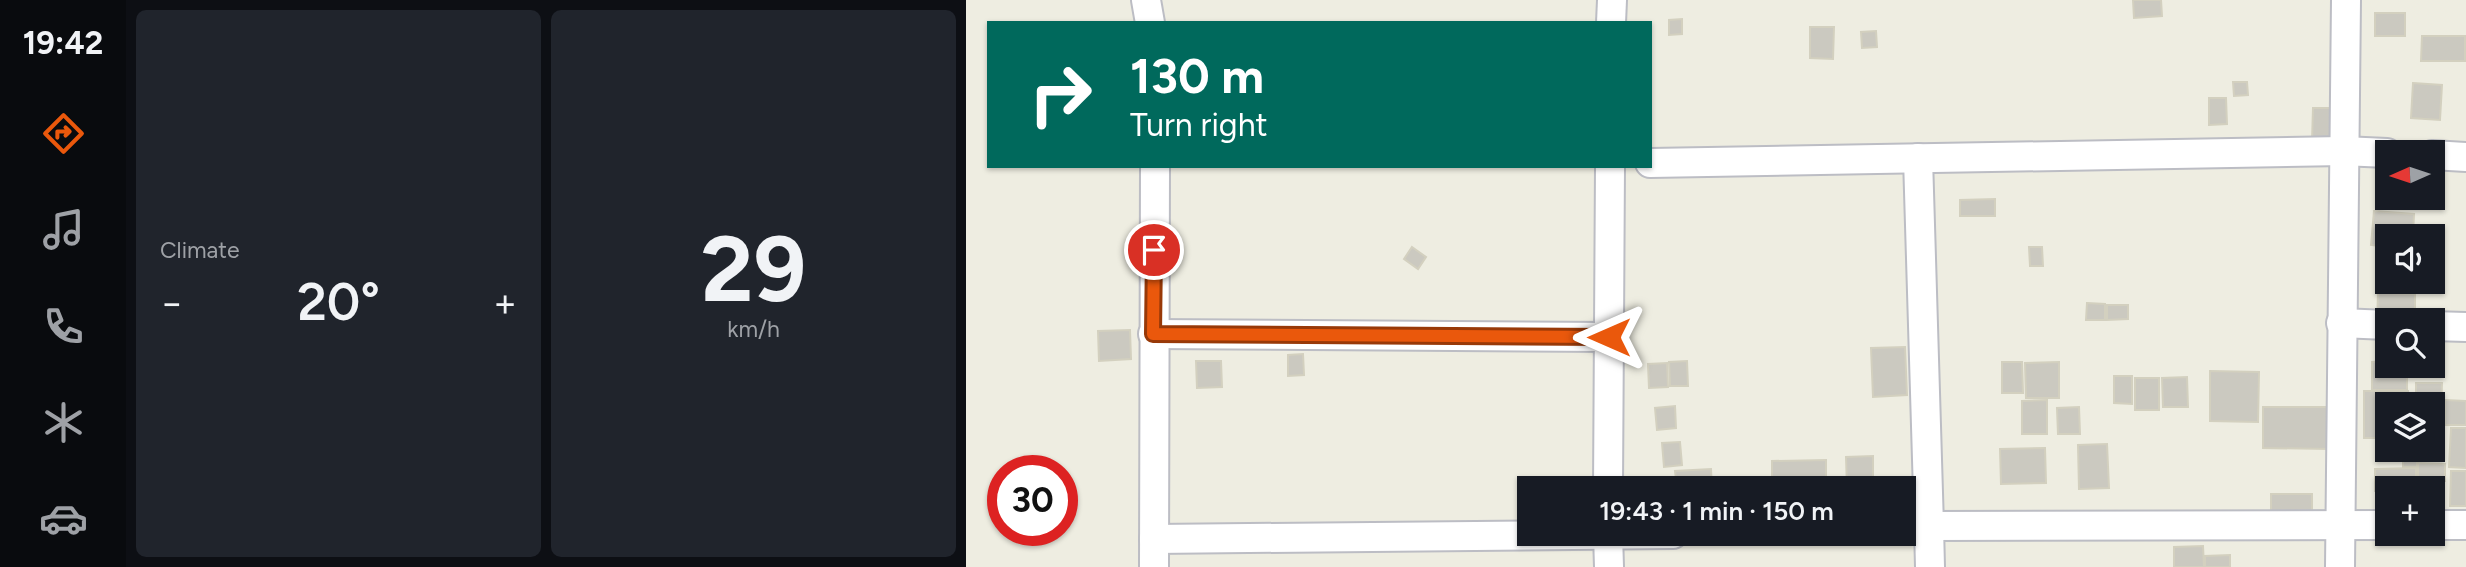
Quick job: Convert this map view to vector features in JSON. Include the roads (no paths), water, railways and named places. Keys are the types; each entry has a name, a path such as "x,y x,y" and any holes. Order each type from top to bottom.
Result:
{"street":[{"path":"1146,0 1150,21"},
{"path":"1611,21 1612,0"},
{"path":"2340,567 2346,0"},
{"path":"1652,163 2375,152"},
{"path":"2445,156 2466,157"},
{"path":"1919,158 1916,527 1930,567"},
{"path":"1154,168 1154,567"},
{"path":"1608,476 1611,168"},
{"path":"2341,323 2375,324"},
{"path":"2445,326 2466,327"},
{"path":"1153,334 1609,337"},
{"path":"1916,527 2375,525"},
{"path":"2445,525 2466,525"},
{"path":"1154,539 1517,536"},
{"path":"1608,546 1609,567"}]}
